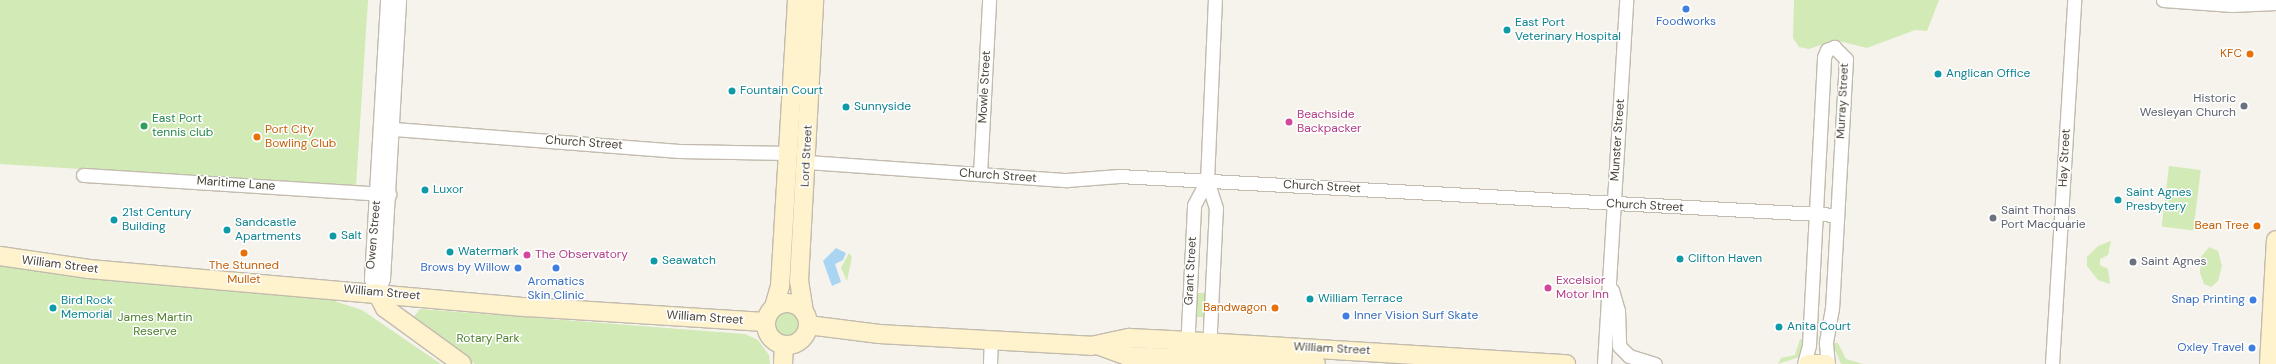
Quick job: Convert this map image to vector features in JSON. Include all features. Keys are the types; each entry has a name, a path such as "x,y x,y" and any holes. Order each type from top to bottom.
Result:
{"street":[{"name":"Owen Street","path":"377,293 384,279 383,194 386,128 387,0"},
{"name":"Owen Street","path":"386,128 399,0"},
{"name":"Lord Street","path":"765,322 774,307 780,286 797,0"},
{"name":"Lord Street","path":"806,318 799,281 814,0"},
{"name":"Mowle Street","path":"980,174 989,0"},
{"name":"Grant Street","path":"1208,355 1216,208 1207,181 1215,0"},
{"name":"Munster Street","path":"1604,364 1626,0"},
{"name":"Hay Street","path":"2052,364 2074,0"},
{"path":"2163,0 2232,5 2276,3"},
{"name":"Murray Street","path":"1804,364 1809,345 1824,57 1827,50 1834,47 1846,59 1837,215 1826,343 1827,364"},
{"name":"Church Street","path":"386,128 679,150 788,152"},
{"name":"Church Street","path":"806,162 1068,180 1119,176 1837,215"},
{"name":"Maritime Lane","path":"83,175 383,194"},
{"name":"Grant Street","path":"1187,354 1194,205 1207,181"},
{"path":"2269,364 2273,345 2276,240"},
{"name":"William Street","path":"0,256 66,267 377,293 765,322"},
{"name":"Munster Street","path":"1609,279 1618,311 1620,346 1629,356 1655,364"},
{"path":"377,293 385,308 462,364"},
{"path":"774,307 787,303 806,318 803,338 784,345"},
{"name":"William Street","path":"806,318 879,334 991,341 1100,346 1129,338 1187,354 1566,364"},
{"path":"765,322 768,335 784,345"},
{"path":"990,364 991,341"},
{"path":"783,364 784,345"},
{"name":"William Street","path":"1208,355 1316,364"},
{"path":"1808,364 1827,364"}],"green space":[{"path":"0,0 368,0 356,186 0,164"},
{"path":"1794,0 1939,0 1927,31 1915,30 1867,48 1835,40 1809,49 1799,47 1793,38"},
{"path":"2169,166 2201,170 2193,230 2162,227"},
{"path":"2111,241 2108,255 2100,259 2100,265 2108,269 2110,284 2098,280 2087,266 2087,257 2098,246"},
{"path":"2209,247 2218,251 2222,266 2218,281 2211,287 2204,284 2200,273 2201,257"},
{"path":"849,253 852,257 847,281 841,268"},
{"name":"James Martin Reserve","path":"0,265 79,278 328,299 362,310 441,364 0,364"},
{"path":"1196,293 1206,293 1206,317 1196,317"},
{"name":"Rotary Park","path":"420,309 745,334 758,340 769,355 770,364 475,364 413,318"},
{"path":"787,312 796,316 800,325 796,334 787,338 778,334 774,325 778,316"},
{"path":"1800,339 1805,340 1799,357 1778,364 1781,358 1795,355"},
{"path":"1832,343 1838,343 1846,359 1863,364 1841,364"}],"water":[{"path":"836,248 846,253 843,260 835,264 841,282 832,286 823,261"}],"place":[{"name":"Foodworks","path":"1686,9"},
{"name":"East Port Veterinary Hospital","path":"1507,30"},
{"name":"KFC","path":"2250,54"},
{"name":"Anglican Office","path":"1938,74"},
{"name":"Fountain Court","path":"732,91"},
{"name":"Historic Wesleyan Church","path":"2244,106"},
{"name":"Sunnyside","path":"846,107"},
{"name":"Beachside Backpacker","path":"1289,122"},
{"name":"East Port tennis club","path":"144,126"},
{"name":"Port City Bowling Club","path":"257,137"},
{"name":"Luxor","path":"425,190"},
{"name":"Saint Agnes Presbytery","path":"2118,200"},
{"name":"Saint Thomas Port Macquarie","path":"1993,218"},
{"name":"21st Century Building","path":"114,220"},
{"name":"Bean Tree","path":"2257,226"},
{"name":"Sandcastle Apartments","path":"227,230"},
{"name":"Salt","path":"333,236"},
{"name":"Watermark","path":"450,252"},
{"name":"The Stunned Mullet","path":"244,253"},
{"name":"The Observatory","path":"527,255"},
{"name":"Clifton Haven","path":"1680,259"},
{"name":"Seawatch","path":"654,261"},
{"name":"Saint Agnes","path":"2133,262"},
{"name":"Brows by Willow","path":"518,268"},
{"name":"Aromatics Skin Clinic","path":"556,268"},
{"name":"Excelsior Motor Inn","path":"1548,288"},
{"name":"William Terrace","path":"1310,299"},
{"name":"Snap Printing","path":"2253,300"},
{"name":"Bird Rock Memorial","path":"53,308"},
{"name":"Bandwagon","path":"1275,308"},
{"name":"Inner Vision Surf Skate","path":"1346,316"},
{"name":"Anita Court","path":"1779,327"},
{"name":"Oxley Travel","path":"2252,348"}]}
